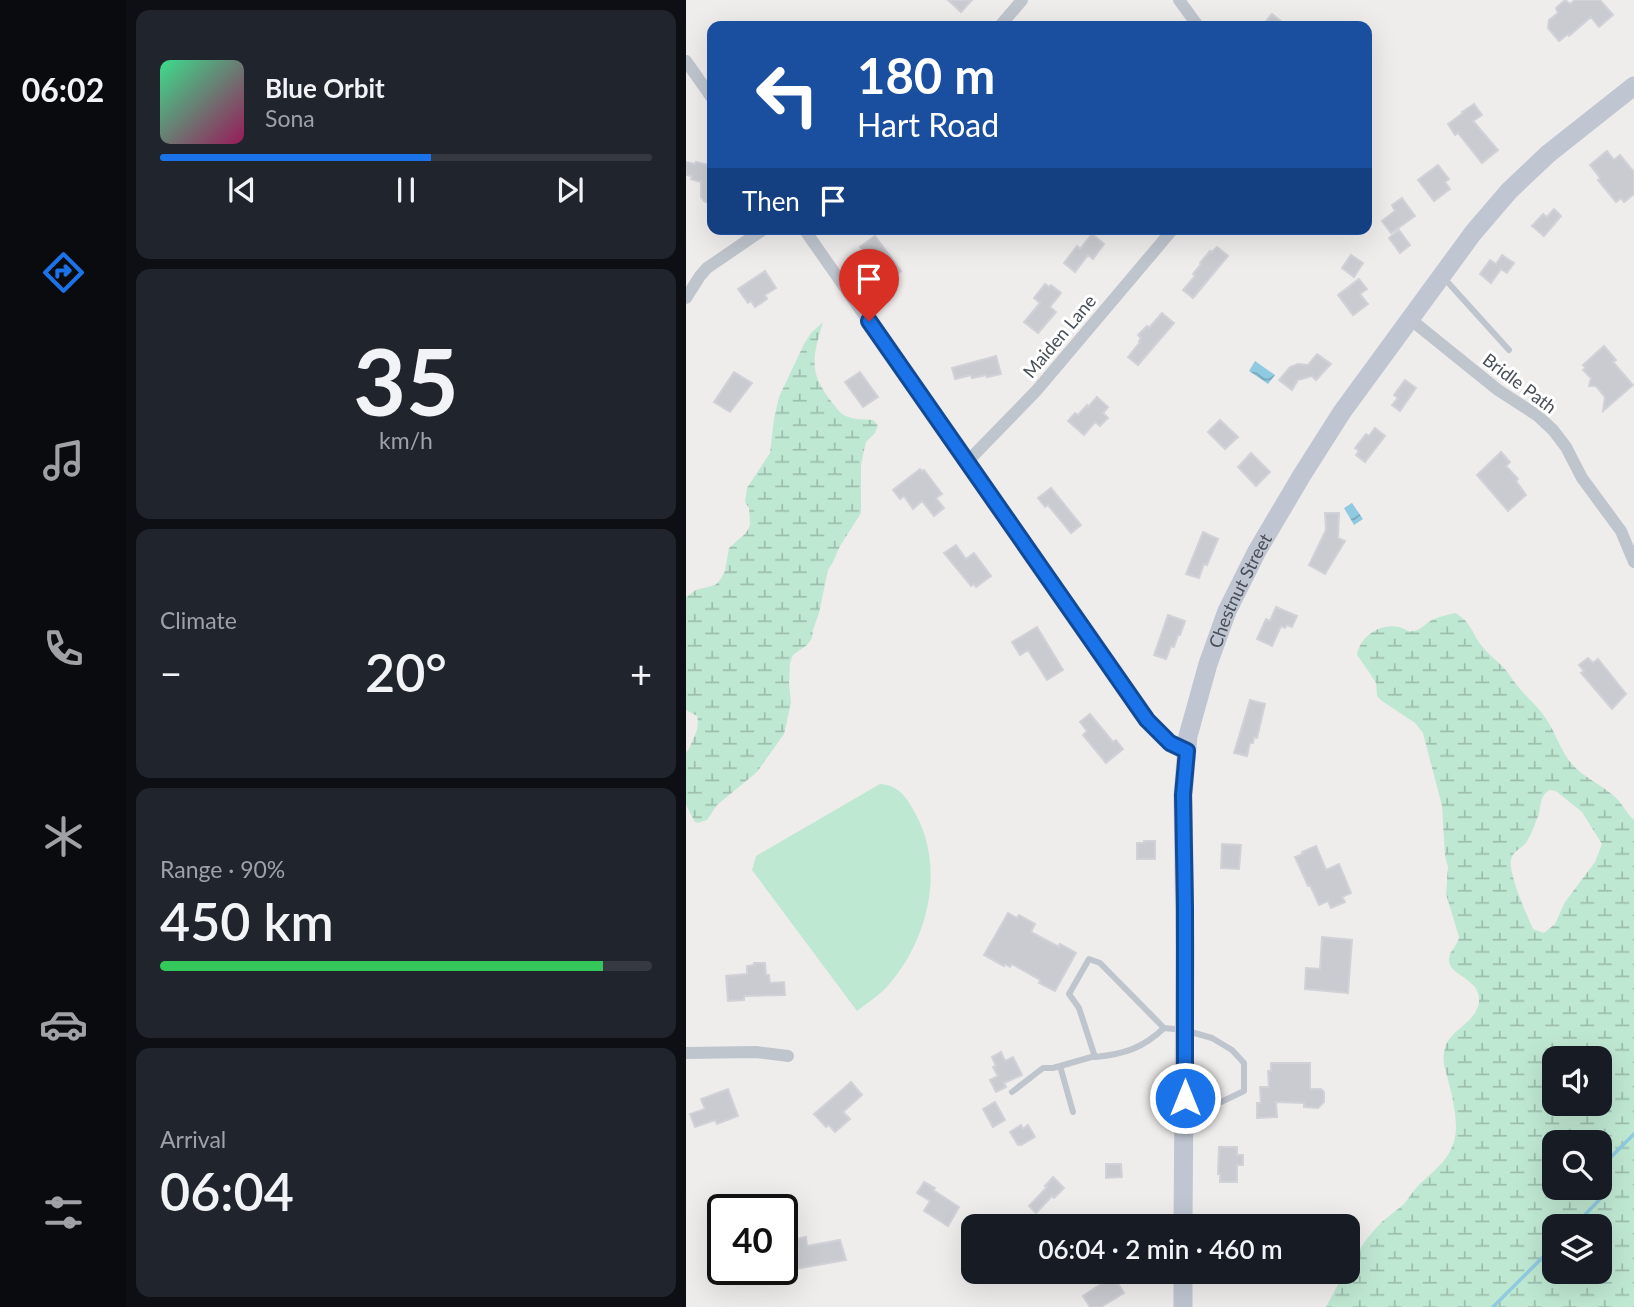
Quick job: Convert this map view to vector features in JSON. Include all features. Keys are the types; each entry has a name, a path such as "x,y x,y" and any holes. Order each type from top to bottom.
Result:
{"street":[{"path":"1004,21 1022,0"},
{"path":"1179,0 1194,21"},
{"path":"686,61 707,91"},
{"name":"Chestnut Street","path":"1183,1214 1183,795 1188,736 1227,611 1257,551 1342,412 1488,215 1509,191 1564,140 1633,89"},
{"path":"686,298 707,268 755,235"},
{"path":"808,235 1147,720 1170,743 1187,751"},
{"name":"Maiden Lane","path":"967,462 1037,390 1168,235"},
{"name":"Bridle Path","path":"1410,319 1498,390 1553,430 1582,478 1621,531 1634,562"},
{"path":"686,1053 756,1052 788,1056"},
{"path":"1183,1284 1183,1307"}],"lane":[{"path":"1442,275 1509,350"},
{"path":"1095,1056 1079,1008 1069,994 1089,959 1100,963 1164,1028 1184,1030 1212,1038 1232,1050 1244,1063 1244,1091 1221,1102 1185,1098"},
{"path":"1012,1092 1043,1068 1095,1056 1116,1055 1149,1042 1164,1028"},
{"path":"1060,1066 1073,1112"}],"green space":[{"path":"823,322 815,356 816,374 820,383 842,414 873,420 878,425 875,433 866,442 863,455 861,513 828,570 812,638 793,655 790,663 791,703 784,734 757,772 717,805 707,820 698,823 686,805 686,752 697,730 698,721 697,716 686,710 686,597 696,590 715,585 720,580 725,571 729,548 749,528 749,508 745,502 747,488 770,453 779,397 804,344"},
{"path":"1455,613 1467,623 1484,648 1542,713 1571,763 1614,796 1634,820 1634,1307 1326,1307 1338,1284 1360,1284 1360,1248 1382,1222 1404,1204 1450,1151 1456,1125 1444,1066 1445,1048 1452,1036 1474,1015 1479,1001 1475,988 1454,970 1449,961 1459,937 1446,894 1448,867 1442,806 1423,733 1415,723 1377,696 1376,683 1357,655 1366,637 1378,629 1392,626 1412,631 1434,619","holes":["1550,790 1556,791 1582,812 1602,844 1595,862 1565,902 1555,924 1544,933 1533,929 1512,874 1511,860 1525,844 1539,815 1542,799"]},
{"path":"880,784 897,790 915,813 925,835 931,882 928,906 911,952 883,991 857,1011 752,870 756,856"}],"water":[{"path":"1255,361 1275,375 1268,384 1249,371"},
{"path":"1352,503 1363,519 1354,525 1344,508"}],"building":[{"path":"948,0 972,0 961,12"},
{"path":"1565,0 1570,4 1575,0 1600,0 1613,15 1599,27 1591,17 1559,41 1548,28 1549,20 1558,13 1556,8"},
{"path":"1272,14 1281,21 1266,21"},
{"path":"1474,104 1482,115 1473,121 1498,150 1482,163 1448,124"},
{"path":"1607,151 1614,160 1620,155 1634,172 1634,194 1624,202 1621,198 1616,202 1590,165"},
{"path":"686,162 707,165 707,202 701,197 701,182 686,175"},
{"path":"1438,165 1449,179 1445,182 1450,189 1434,201 1418,180"},
{"path":"1402,198 1415,216 1391,233 1382,221 1395,211 1392,205"},
{"path":"1554,209 1561,216 1544,236 1532,226 1543,214 1547,217"},
{"path":"1399,230 1410,245 1400,253 1389,238"},
{"path":"1091,235 1104,244 1093,259 1088,255 1075,272 1064,263 1077,246 1080,249"},
{"path":"875,236 901,271 886,282 860,247"},
{"path":"1217,247 1228,256 1193,298 1183,290 1195,276 1193,274 1200,263"},
{"path":"1351,255 1363,263 1354,277 1342,268"},
{"path":"1502,255 1514,263 1507,273 1501,269 1491,283 1480,274 1490,260 1496,264"},
{"path":"765,271 776,288 765,295 767,299 755,307 751,301 748,303 738,289"},
{"path":"1359,279 1367,289 1360,294 1368,304 1353,315 1338,295"},
{"path":"1045,284 1061,293 1050,307 1056,312 1038,333 1024,322 1040,303 1034,298"},
{"path":"1162,313 1174,323 1138,365 1128,357 1140,342 1138,335 1147,326 1149,328"},
{"path":"1604,346 1616,360 1613,362 1633,385 1603,411 1605,397 1596,386 1589,386 1591,378 1583,370 1586,368 1583,365"},
{"path":"1317,354 1331,364 1316,380 1312,376 1298,380 1292,390 1279,380 1290,367 1308,365"},
{"path":"996,356 1001,374 972,378 971,375 955,379 952,368"},
{"path":"734,372 752,383 730,412 714,402"},
{"path":"860,372 878,397 863,407 845,382"},
{"path":"1405,380 1416,388 1400,411 1392,405 1398,398 1394,395"},
{"path":"1097,397 1108,407 1103,413 1108,418 1100,426 1095,422 1084,435 1068,421"},
{"path":"1220,420 1238,437 1225,449 1208,432"},
{"path":"1375,428 1385,436 1365,462 1356,455 1359,451 1355,448 1366,434 1369,436"},
{"path":"1501,452 1510,462 1506,466 1518,479 1516,481 1526,495 1508,511 1477,475"},
{"path":"1251,453 1270,472 1256,486 1238,467"},
{"path":"920,469 924,470 942,494 936,498 944,508 934,516 922,501 913,509 904,496 900,499 893,490"},
{"path":"1051,488 1081,525 1071,533 1048,505 1045,507 1038,498"},
{"path":"1325,513 1339,513 1338,538 1345,541 1325,574 1309,565 1326,530"},
{"path":"1203,532 1218,539 1199,578 1186,574"},
{"path":"956,545 966,559 974,553 991,576 976,587 974,584 971,586 944,553"},
{"path":"1276,607 1297,616 1292,627 1281,626 1272,646 1257,639 1266,619 1270,621"},
{"path":"1168,615 1185,621 1166,659 1154,655"},
{"path":"1037,627 1063,670 1047,680 1028,650 1020,655 1012,642"},
{"path":"1588,658 1593,663 1598,659 1626,694 1612,709 1581,673 1584,671 1579,665"},
{"path":"1250,700 1265,704 1257,738 1254,737 1253,743 1250,743 1247,756 1234,753"},
{"path":"1090,714 1113,742 1116,740 1123,749 1106,763 1083,735 1087,731 1080,722"},
{"path":"1155,841 1155,859 1137,859 1137,843"},
{"path":"1222,844 1241,845 1239,869 1221,868"},
{"path":"1316,846 1326,870 1339,864 1351,893 1342,897 1345,902 1331,908 1328,901 1319,905 1295,857"},
{"path":"1008,913 1017,918 1019,915 1035,924 1031,932 1076,953 1055,991 1012,964 1010,967 1005,964 1004,966 984,955"},
{"path":"1322,937 1352,940 1348,993 1305,989 1306,968 1320,969"},
{"path":"765,963 770,983 784,982 785,995 744,996 744,1000 728,1001 726,976 747,974 747,966"},
{"path":"1001,1052 1005,1061 1013,1057 1022,1075 1004,1083 1006,1087 996,1092 990,1080 998,1076 992,1057"},
{"path":"1271,1063 1310,1063 1310,1089 1321,1089 1324,1092 1324,1102 1318,1108 1304,1107 1304,1103 1276,1102 1277,1117 1257,1118 1257,1103 1261,1103 1260,1087 1269,1087 1268,1071 1271,1071"},
{"path":"851,1082 862,1095 843,1112 850,1119 835,1132 814,1114"},
{"path":"728,1089 738,1116 717,1124 715,1120 695,1127 690,1114 705,1109 701,1099"},
{"path":"995,1102 1005,1120 993,1127 983,1109"},
{"path":"1021,1125 1023,1129 1028,1125 1035,1137 1018,1145 1010,1132"},
{"path":"1219,1147 1237,1147 1237,1155 1243,1155 1243,1165 1237,1165 1237,1182 1220,1182"},
{"path":"1106,1164 1121,1164 1122,1177 1106,1178"},
{"path":"1053,1177 1064,1188 1036,1213 1029,1206"},
{"path":"924,1182 959,1207 948,1226 924,1211 930,1201 917,1193"},
{"path":"806,1237 807,1246 840,1240 846,1260 798,1269 798,1239"},
{"path":"1101,1284 1118,1284 1124,1293 1101,1307 1090,1307 1083,1296"}],"waterway":[{"path":"1586,1214 1608,1191 1606,1162 1634,1134"},
{"path":"1493,1307 1542,1258"}],"route":[{"path":"869,321 1147,720 1170,743 1187,751 1183,795 1185,1098"}]}
